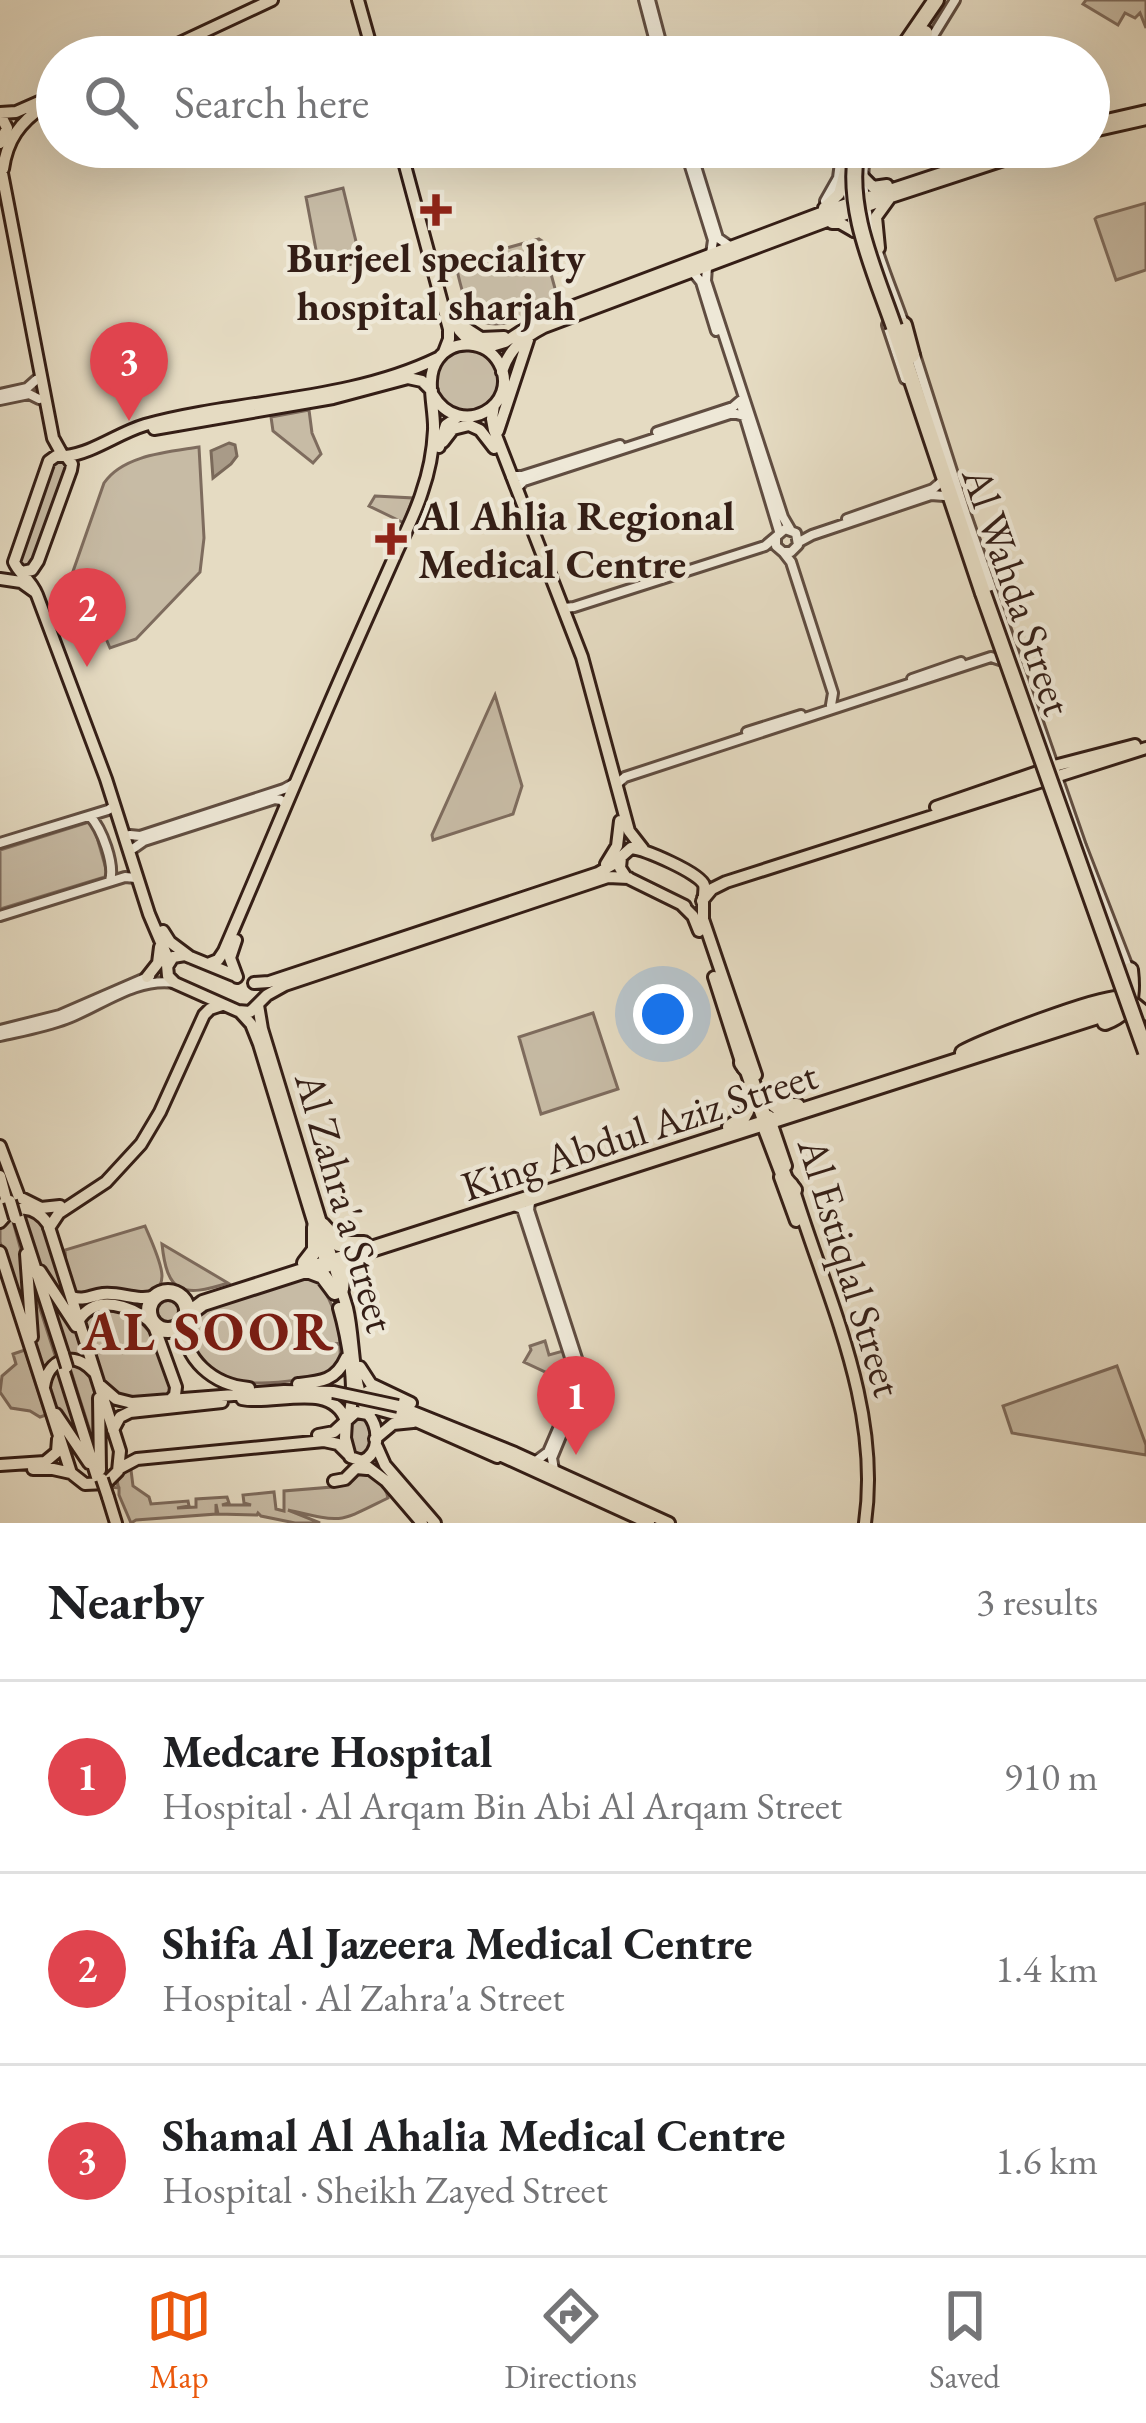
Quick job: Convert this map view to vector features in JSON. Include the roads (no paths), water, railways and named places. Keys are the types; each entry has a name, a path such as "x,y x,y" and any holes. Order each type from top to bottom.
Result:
{"highway":[{"path":"916,36 935,2"},
{"path":"922,36 935,2"},
{"name":"Al Wahda Street","path":"859,168 861,208 917,391 1146,1052"},
{"name":"Al Wahda Street","path":"917,391 934,459 963,526"},
{"name":"Al Wahda Street","path":"985,591 1146,1038"},
{"path":"1124,972 1137,978 1131,1004 1114,992 1124,972"},
{"name":"King Abdul Aziz Street","path":"497,1207 536,1197 594,1169 800,1113 1131,1004"},
{"name":"King Abdul Aziz Street","path":"800,1113 847,1088 971,1054"},
{"path":"750,1067 785,1179 794,1190"},
{"path":"750,1067 748,1110 736,1129 757,1135 780,1151"},
{"path":"763,1095 774,1105 800,1113"},
{"path":"780,1151 781,1128 800,1113"},
{"name":"King Abdul Aziz Street","path":"329,1260 556,1187 615,1175 717,1143 736,1129"},
{"path":"319,1226 339,1244 364,1244"},
{"path":"319,1226 306,1267 338,1290 350,1257"},
{"name":"King Abdul Aziz Street","path":"182,1298 200,1298 329,1260 364,1244 402,1237"},
{"name":"King Abdul Aziz Street","path":"186,1318 201,1304 306,1267"},
{"path":"170,1292 182,1298 186,1318 170,1331 153,1324 148,1308 155,1296 170,1292"}],"main road":[{"path":"191,36 259,0"},
{"path":"184,36 272,0"},
{"path":"362,0 371,36"},
{"path":"0,111 10,113 36,104"},
{"path":"3,139 20,118 36,110"},
{"path":"0,111 7,123 0,160 2,178 53,438 71,461 32,570 0,576"},
{"path":"2,178 14,134 36,112"},
{"path":"1110,125 1146,115"},
{"path":"407,168 430,265 447,309 459,330 508,366"},
{"path":"208,964 224,952 294,783 430,487 436,444 431,374 450,332 441,275 408,168"},
{"path":"629,878 608,877 285,985 250,1012 175,983 168,976 166,954 138,879 131,842 37,595 31,581 15,566 16,555 50,461 56,456 79,454 165,419 364,382 411,369 460,345 505,342 542,318 709,261 778,243 830,205 850,168"},
{"path":"447,309 481,338 528,331 628,299 693,272 732,248 966,168"},
{"path":"879,248 876,217 892,193 919,180 951,173"},
{"path":"863,177 875,187 919,180"},
{"path":"0,196 50,461"},
{"path":"812,221 840,223 854,231"},
{"path":"430,265 441,275"},
{"path":"411,369 440,348 447,309"},
{"path":"528,331 494,405 496,445 573,649 629,831 645,851"},
{"path":"496,445 508,366"},
{"path":"71,470 115,443 161,428 341,396 413,378 422,381 444,409 482,426 511,476 589,680 624,841 622,872 681,904 694,906 726,882 967,806 1018,784 1034,748"},
{"path":"391,382 412,382 423,390 436,444"},
{"path":"270,409 290,398"},
{"path":"436,444 446,425 481,415 494,405"},
{"path":"436,444 466,424 496,445"},
{"path":"115,443 126,431"},
{"path":"53,438 74,451 93,447"},
{"path":"30,488 44,476"},
{"path":"66,485 70,499"},
{"path":"17,522 22,537"},
{"path":"237,976 231,967 231,952 411,526"},
{"path":"56,538 41,554 41,590 164,934 190,957 254,983 269,982 594,874 609,868 631,848 698,877 720,877 1050,774 1076,770 1146,744"},
{"path":"0,576 16,555"},
{"path":"0,576 21,582 37,595"},
{"path":"1050,752 1064,759 1146,744"},
{"path":"967,806 1113,750"},
{"path":"1050,774 1083,757"},
{"path":"1056,797 1076,770"},
{"path":"1050,774 1056,797"},
{"path":"1018,784 1056,797"},
{"path":"594,874 614,853 620,821"},
{"path":"270,856 272,836"},
{"name":"Al Estiqlal Street","path":"698,877 705,886 703,931 763,1095 765,1120 794,1190 818,1294 858,1379 864,1444 862,1523"},
{"path":"556,895 566,883"},
{"name":"Al Estiqlal Street","path":"681,904 717,955 723,993"},
{"path":"146,977 159,960 159,938"},
{"path":"355,961 376,946"},
{"path":"168,966 176,956 190,957"},
{"name":"Al Zahra'a Street","path":"254,983 261,994 262,1029 317,1198 319,1226"},
{"path":"0,1218 14,1210 66,1206 106,1182 141,1144 189,1043 200,1006 194,992"},
{"path":"259,1004 274,998"},
{"path":"50,1228 59,1213 114,1167 142,1133 208,1011 224,1005"},
{"name":"Al Zahra'a Street","path":"238,1011 250,1022 257,1039 319,1226 361,1399 375,1424 375,1442"},
{"path":"0,1151 16,1216 114,1523"},
{"name":"Al Estiqlal Street","path":"780,1151 808,1247 824,1277 864,1444"},
{"path":"0,1172 12,1199 38,1207 66,1206"},
{"path":"0,1218 12,1199"},
{"path":"0,1468 51,1464 82,1483 99,1486 112,1479 121,1458 84,1339 80,1306 50,1228 37,1211"},
{"path":"0,1252 71,1473"},
{"path":"29,1254 84,1339"},
{"path":"29,1254 30,1348"},
{"name":"Al Zahra'a Street","path":"338,1290 357,1320 348,1454"},
{"path":"80,1306 111,1294 140,1300 155,1296"},
{"path":"80,1306 124,1306 153,1324 175,1385 171,1399"},
{"path":"186,1318 188,1348 204,1370 249,1395 276,1387"},
{"path":"235,1387 320,1382 343,1365 352,1347"},
{"path":"352,1347 365,1377 393,1398"},
{"path":"99,1476 46,1396 48,1371 61,1360 81,1360 119,1401 148,1421"},
{"path":"175,1385 185,1392 199,1390 205,1382 204,1370"},
{"path":"97,1379 99,1476"},
{"path":"649,1523 551,1479 511,1461 393,1398 371,1389 367,1394 373,1408 498,1457 511,1461 533,1462 551,1479 669,1523"},
{"path":"113,1430 120,1417 135,1408 171,1399 333,1394 393,1398"},
{"path":"135,1408 249,1395 324,1399 340,1407 347,1419"},
{"path":"119,1468 144,1456 316,1438 334,1432 361,1412 370,1416"},
{"path":"360,1461 371,1456 375,1442 393,1424 429,1429"},
{"path":"51,1464 57,1430"},
{"path":"316,1438 338,1444 386,1480 422,1523"},
{"path":"375,1442 385,1465 435,1523"},
{"path":"118,1444 144,1456"},
{"path":"334,1481 360,1467 386,1480"}],"street":[{"path":"647,0 656,36"},
{"path":"924,36 956,0"},
{"path":"692,168 712,230 732,248"},
{"path":"694,168 710,215 714,245 706,289 778,520 775,543 792,565 834,695 831,705"},
{"path":"855,168 849,208 854,231 896,326 985,591 997,642 1034,748 1050,774"},
{"path":"861,168 865,203 916,415 944,496 1050,752 1050,774"},
{"path":"701,207 710,215"},
{"path":"693,272 706,289 783,517 793,531 796,563 838,693 848,699"},
{"path":"0,397 33,390"},
{"path":"700,421 740,401"},
{"path":"516,489 557,468 700,421 733,413 744,416"},
{"path":"511,476 557,468"},
{"path":"565,613 765,546 778,535 806,532 940,483"},
{"path":"916,500 927,495 926,491"},
{"path":"598,602 765,550 781,551 812,535 916,500 944,496"},
{"path":"611,771 643,768 965,664 990,652 997,642"},
{"path":"822,657 832,673"},
{"path":"617,784 643,768 848,699 991,657 1004,661"},
{"path":"131,842 294,783"},
{"path":"250,807 260,797"},
{"path":"1056,797 1099,896 1124,972"},
{"path":"1056,797 1124,972"},
{"path":"131,842 276,799 285,804"},
{"path":"0,843 115,806"},
{"path":"90,816 113,873 109,882"},
{"path":"152,838 170,827"},
{"path":"5,913 128,876 138,879"},
{"path":"1,1031 59,1022 168,966"},
{"path":"111,994 154,982 175,983"},
{"path":"536,1197 529,1208 584,1380 555,1451 551,1479"},
{"path":"497,1207 521,1207 578,1379 546,1455 533,1462"},
{"path":"524,1215 533,1222"},
{"path":"567,1423 570,1402"},
{"path":"555,1451 550,1452 556,1433"}],"place":[{"name":"Burjeel speciality hospital sharjah","path":"436,210"},
{"name":"Shamal Al Ahalia Medical Centre","path":"129,421"},
{"name":"Al Ahlia Regional Medical Centre","path":"391,539"},
{"name":"Shifa Al Jazeera Medical Centre","path":"87,667"},
{"name":"Medcare Hospital","path":"576,1455"}],"district":[{"name":"AL SOOR","path":"209,1331"}]}
